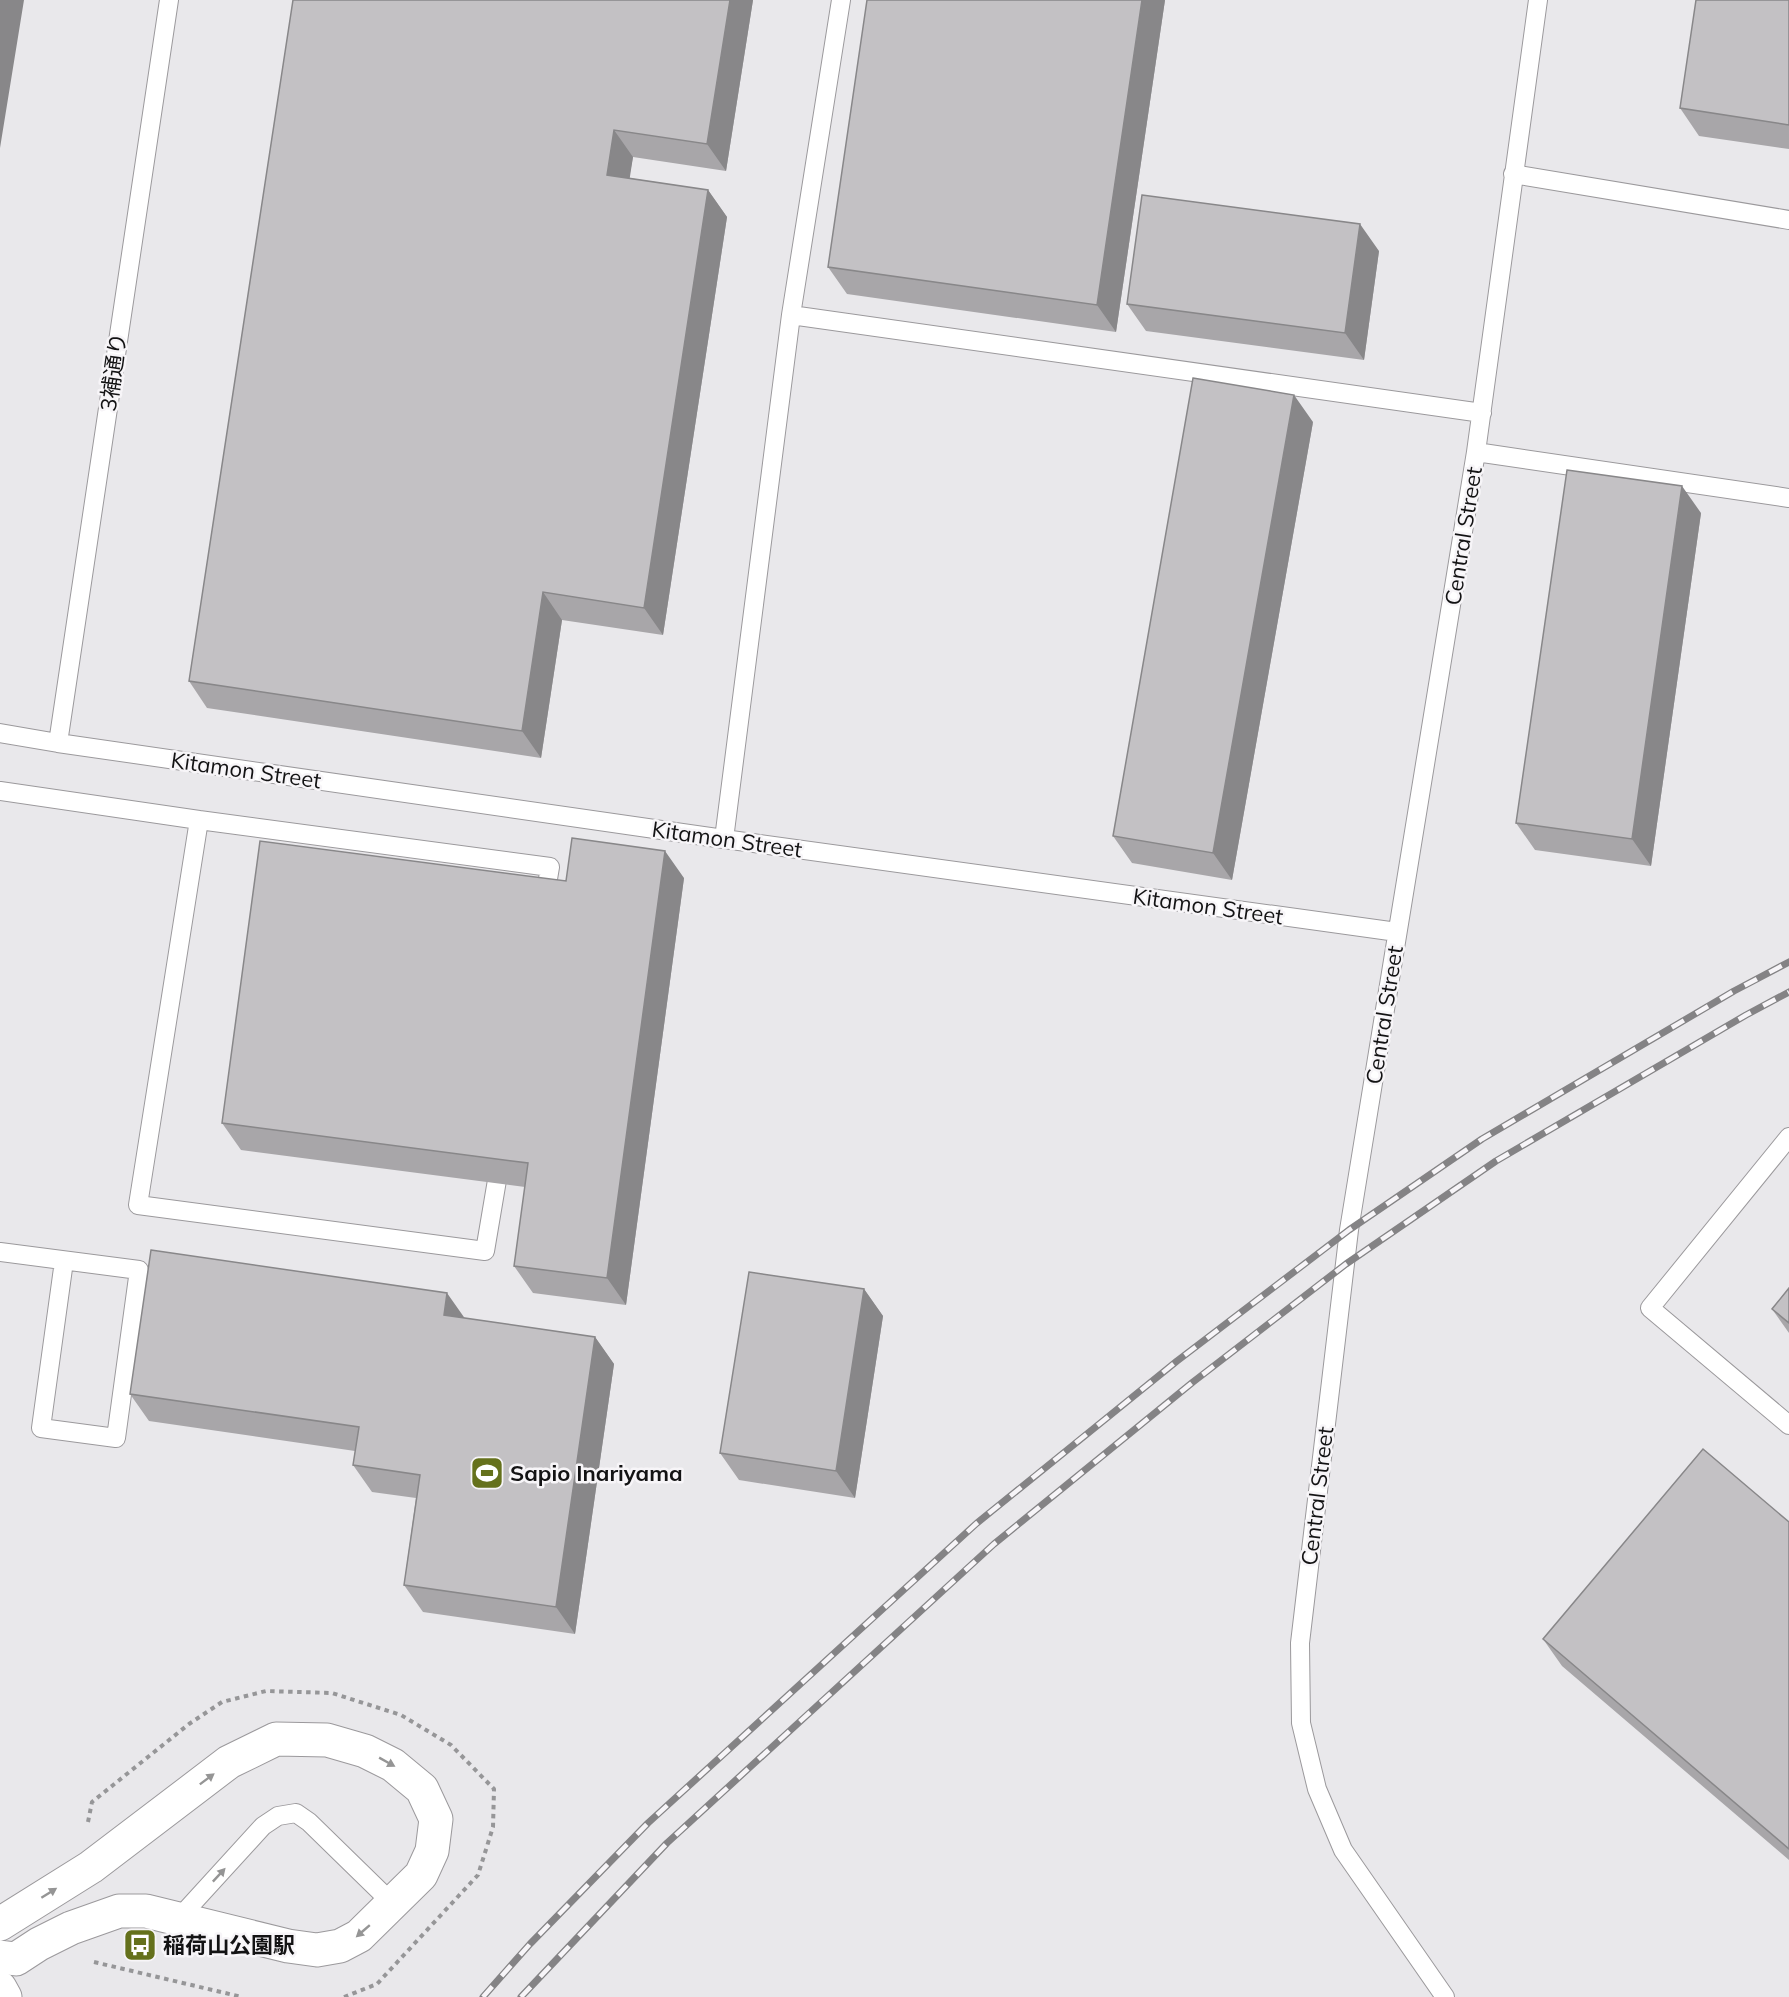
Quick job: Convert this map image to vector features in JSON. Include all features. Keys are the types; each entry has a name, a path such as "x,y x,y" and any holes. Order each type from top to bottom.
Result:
{"street":[{"path":"0,1924 91,1867 229,1762 276,1739 327,1740 365,1751 393,1765 422,1789 436,1819 432,1851 421,1875 359,1936 340,1946 317,1950 288,1946 147,1911 119,1911 70,1928 16,1959 0,1957"},
{"path":"0,1988 5,1997"}],"lane":[{"name":"3補通り","path":"58,743 169,0"},
{"path":"724,839 791,315 841,0"},
{"name":"Central Street","path":"1445,1997 1343,1850 1317,1788 1301,1723 1299,1643 1349,1230 1482,413 1538,0"},
{"path":"1513,174 1789,220"},
{"path":"791,315 1482,413"},
{"path":"1476,452 1789,498"},
{"name":"Kitamon Street","path":"0,733 724,839 1397,932"},
{"path":"0,791 550,867 485,1251 138,1205 199,820"},
{"path":"1789,1137 1650,1308 1789,1425"},
{"path":"0,1252 139,1270 116,1438 41,1428 64,1262"},
{"path":"179,1918 263,1826 278,1816 296,1813 309,1822 392,1904"}],"path":[{"path":"84,1965 95,1962 242,1997"}],"building":[{"path":"293,0 730,0 707,144 614,130 607,175 708,190 644,608 543,592 522,731 189,681"},
{"path":"867,0 1142,0 1097,305 828,267"},
{"path":"1696,0 1789,0 1789,125 1680,108"},
{"path":"1142,195 1360,224 1345,333 1127,304"},
{"path":"1193,378 1294,395 1213,853 1113,836"},
{"path":"1567,470 1682,486 1632,839 1516,823"},
{"path":"572,838 665,851 607,1278 514,1266 528,1163 222,1123 260,841 566,881"},
{"name":"Sapio Inariyama","path":"151,1250 447,1293 444,1315 595,1337 556,1607 404,1585 420,1475 353,1465 359,1427 130,1394"},
{"path":"749,1272 864,1289 836,1471 720,1453"},
{"path":"1789,1288 1789,1323 1772,1309"},
{"path":"1703,1449 1789,1522 1789,1849 1543,1639"}],"railway":[{"path":"483,1997 530,1944 648,1823 977,1523 1177,1361 1349,1230 1482,1139 1734,991 1789,962"},
{"path":"521,1997 667,1843 994,1544 1193,1382 1346,1264 1496,1161 1789,992"}],"place":[{"name":"Sapio Inariyama","path":"487,1473"},
{"name":"稲荷山公園駅","path":"140,1945"}]}
